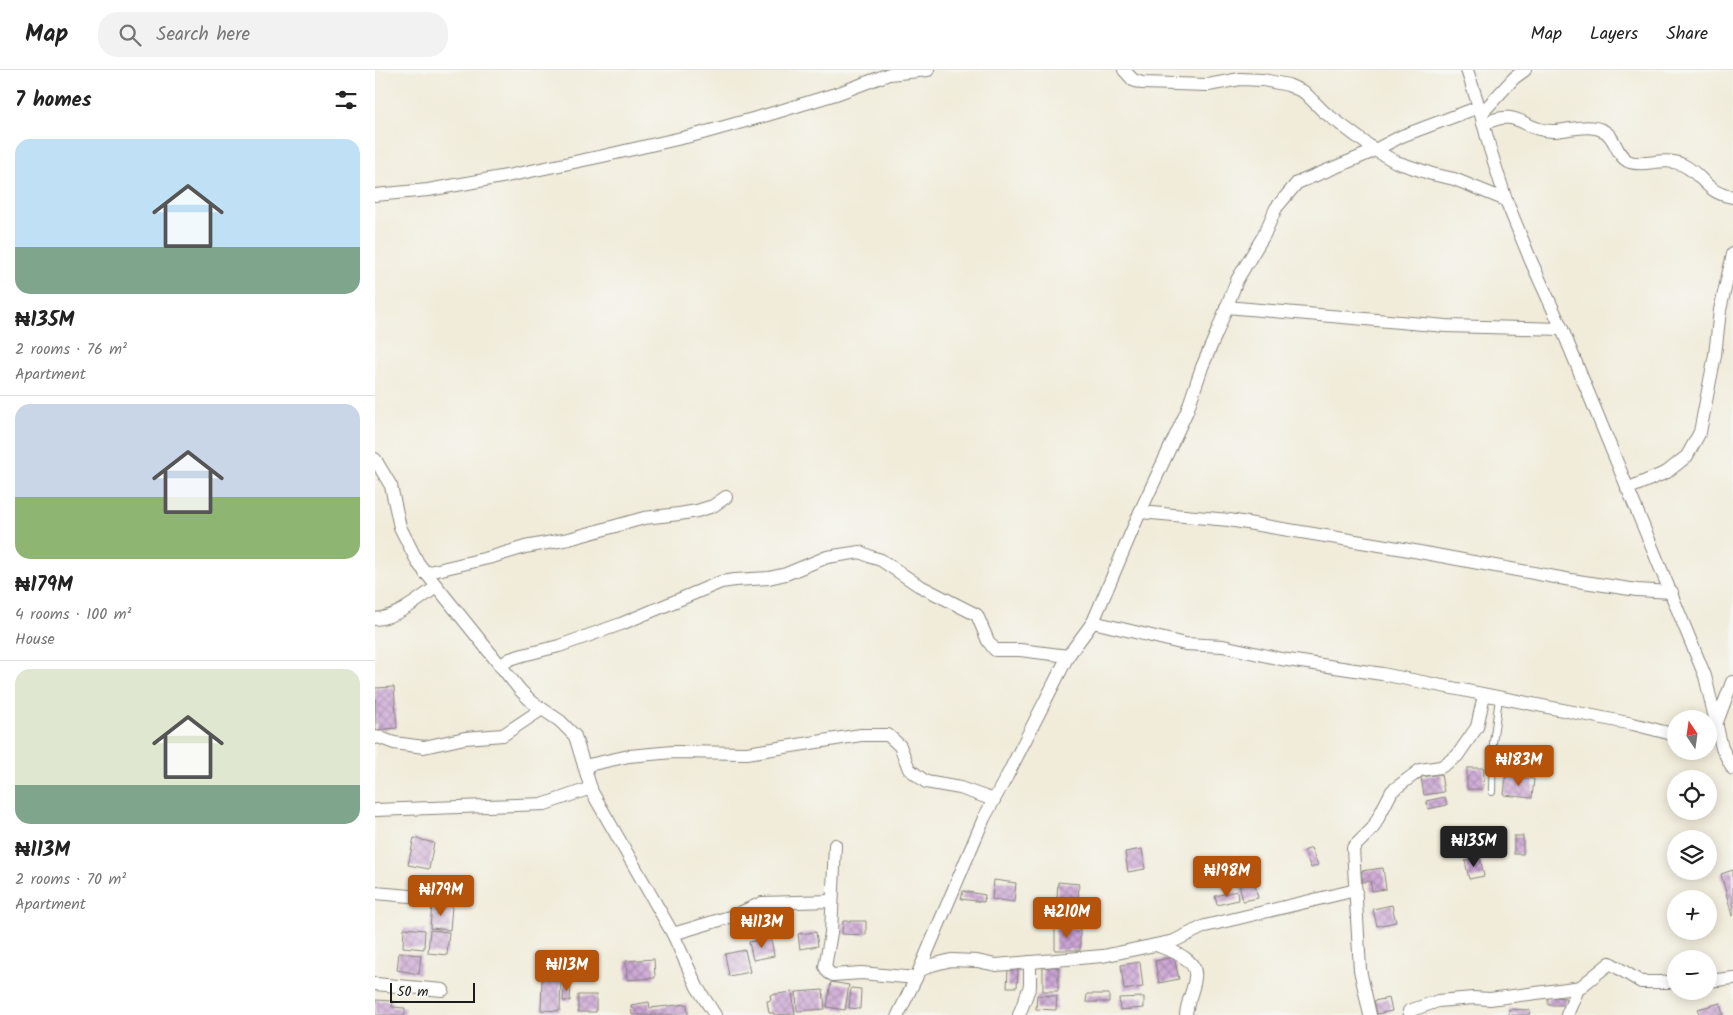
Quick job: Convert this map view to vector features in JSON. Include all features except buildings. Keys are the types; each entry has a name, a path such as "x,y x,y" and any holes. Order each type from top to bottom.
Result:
{"street":[{"path":"375,194 428,190 507,176 699,134 839,93 889,72 928,70"},
{"path":"1124,70 1133,80 1142,83 1208,85 1242,75 1288,85 1304,92 1325,112 1375,150 1396,162 1454,179 1506,200"},
{"path":"1467,70 1489,149 1506,200 1672,592 1709,687 1714,710"},
{"path":"1481,115 1514,78 1525,70"},
{"path":"898,1015 984,818 1068,656 1093,622 1140,512 1187,411 1202,367 1237,280 1264,235 1276,208 1297,183 1375,150 1402,136 1481,115 1493,119 1511,116 1545,131 1578,127 1603,130 1609,135 1621,154 1630,162 1673,161 1684,165 1710,189 1719,194 1733,197"},
{"path":"1627,489 1667,472 1687,456 1700,432 1715,355 1720,310 1733,254"},
{"path":"1226,307 1446,326 1561,329"},
{"path":"375,459 391,486 395,512 407,545 425,573 520,690 542,709 560,721 575,736 591,788 673,934 697,988 715,1015"},
{"path":"425,573 525,547 569,539 643,518 697,511 713,506 726,497"},
{"path":"1140,512 1229,520 1398,548 1571,580 1637,590 1672,592"},
{"path":"500,666 510,659 523,654 559,646 621,624 716,584 735,580 769,578 827,557 854,551 881,560 918,585 977,615 995,650 1020,650 1068,656"},
{"path":"375,619 398,612 436,587"},
{"path":"1093,622 1185,644 1223,646 1281,659 1382,674 1633,724 1667,733"},
{"path":"1709,687 1732,682"},
{"path":"1732,682 1717,722 1722,748 1733,769"},
{"path":"1370,1015 1360,970 1353,848 1373,828 1392,791 1420,770 1441,767 1457,756 1477,727 1484,695"},
{"path":"375,738 378,737 393,743 424,746 465,738 503,735 542,709"},
{"path":"584,766 629,756 673,752 747,753 861,735 888,735 900,746 909,769 926,782 959,788 994,800"},
{"path":"1717,746 1722,748"},
{"path":"375,810 545,804 591,788"},
{"path":"835,845 831,934 825,967 833,975 861,973 917,974 932,964 951,960 996,965 1103,956 1174,941 1205,926 1355,890"},
{"path":"375,893 422,897"},
{"path":"673,934 733,916 762,903 832,901"},
{"path":"1187,959 1189,934"},
{"path":"1156,945 1187,959 1193,968 1196,975 1187,1003 1186,1015"},
{"path":"1019,1015 1030,986 1030,962"},
{"path":"1567,1015 1579,989 1609,963 1641,982 1667,982"},
{"path":"1717,980 1733,978"},
{"path":"375,984 443,990"},
{"path":"1409,1012 1438,1001 1473,998 1490,999 1582,987"}],"lane":[{"path":"1492,792 1493,744 1499,698"}]}
